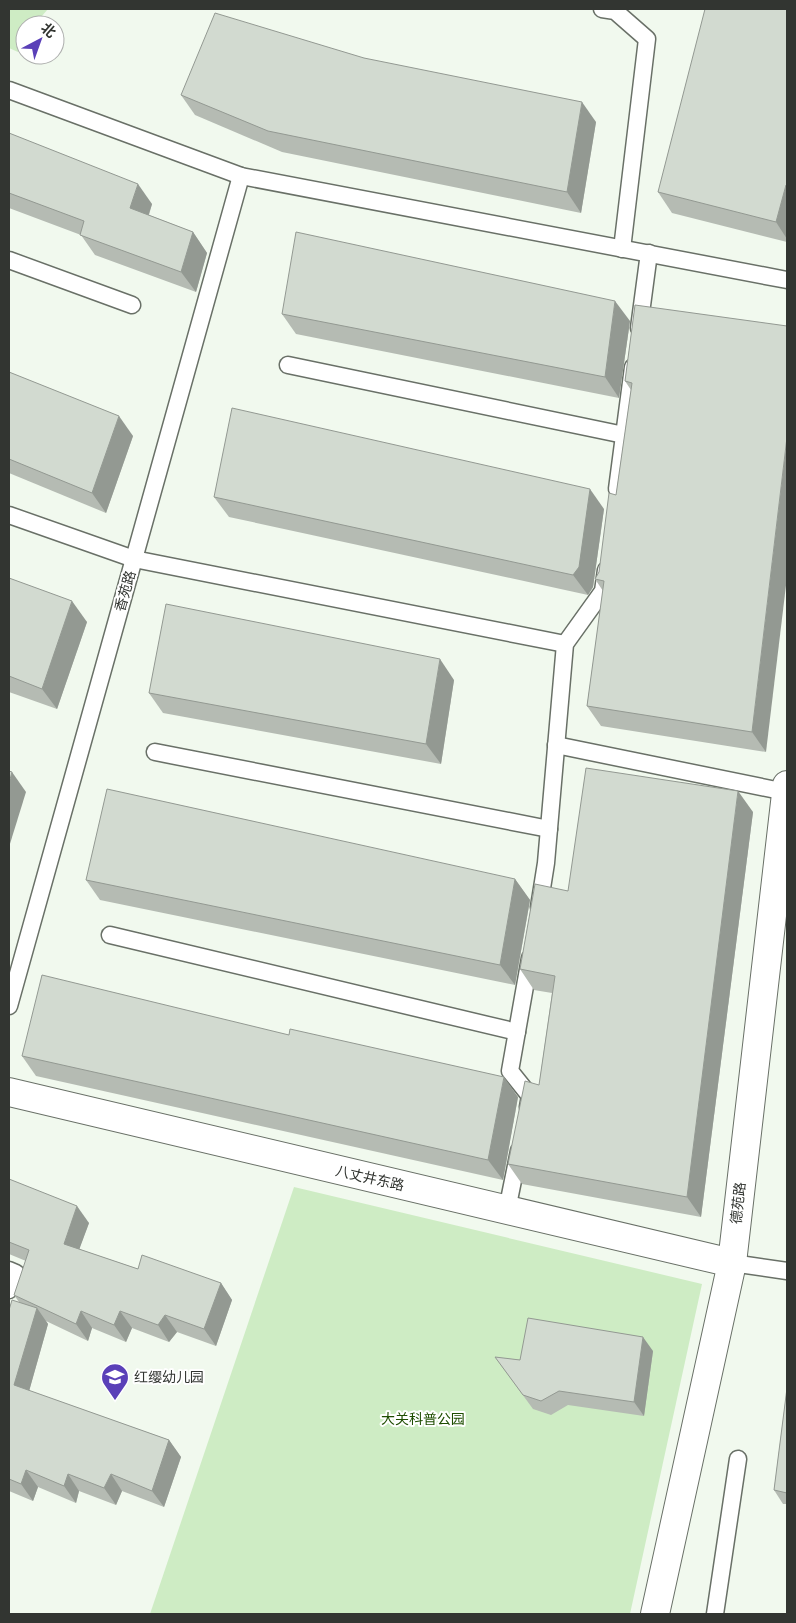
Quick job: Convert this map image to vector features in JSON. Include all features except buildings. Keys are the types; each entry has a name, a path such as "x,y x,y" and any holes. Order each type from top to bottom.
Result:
{"street":[{"name":"德苑路","path":"655,1614 732,1263 787,789"},
{"name":"八丈井东路","path":"9,1092 732,1263"}],"lane":[{"path":"602,9 615,11 647,39 622,249"},
{"path":"9,90 241,176 787,280"},
{"name":"香苑路","path":"9,1006 241,176"},
{"path":"615,503 649,253"},
{"path":"9,260 132,305"},
{"path":"288,365 624,435"},
{"path":"9,515 134,559 565,644"},
{"path":"536,919 546,863 565,644 603,591 608,552"},
{"path":"556,745 787,789"},
{"path":"155,752 549,829"},
{"path":"110,935 517,1032"},
{"path":"507,1210 530,1096 510,1071 533,938"},
{"path":"732,1263 787,1271"},
{"path":"9,1270 16,1273 9,1290"},
{"path":"715,1614 738,1459"}],"green space":[{"path":"9,9 48,9 43,15 15,15 15,51 9,48"},
{"name":"大关科普公园","path":"294,1187 702,1284 630,1614 150,1614"}],"place":[{"name":"红缨幼儿园","path":"115,1401"}]}
